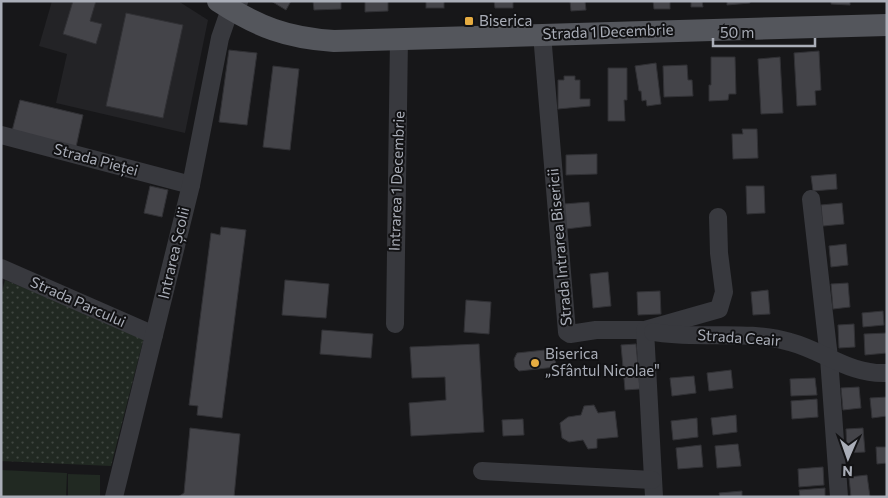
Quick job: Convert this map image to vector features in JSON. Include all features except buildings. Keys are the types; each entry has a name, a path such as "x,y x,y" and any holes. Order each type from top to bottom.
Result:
{"main road":[{"name":"Strada 1 Decembrie","path":"229,4 283,34 308,39 887,25"}],"street":[{"name":"Intrarea Școlii","path":"114,497 191,185 220,38 229,4"},
{"name":"Strada Intrarea Bisericii","path":"542,34 565,329 570,334 596,330 645,330 719,309 724,292 719,253 718,217"},
{"name":"Intrarea 1 Decembrie","path":"394,324 400,38"},
{"name":"Strada Pieței","path":"1,135 191,185"},
{"path":"811,200 829,358 839,497"},
{"name":"Strada Parcului","path":"1,268 154,335"},
{"name":"Strada Ceair","path":"645,330 781,340 863,373 887,373"},
{"path":"482,471 653,488 645,330"}],"shaded area":[{"path":"52,1 178,1 208,20 185,133 56,103 67,54 39,46"},
{"path":"5,280 144,337 111,466 1,461 1,296"},
{"path":"1,470 67,473 66,497 1,497"},
{"path":"68,474 100,475 100,497 68,497"}],"place":[{"name":"Biserica","path":"469,21"},
{"name":"Biserica „Sfântul Nicolae\"","path":"535,363"}]}
